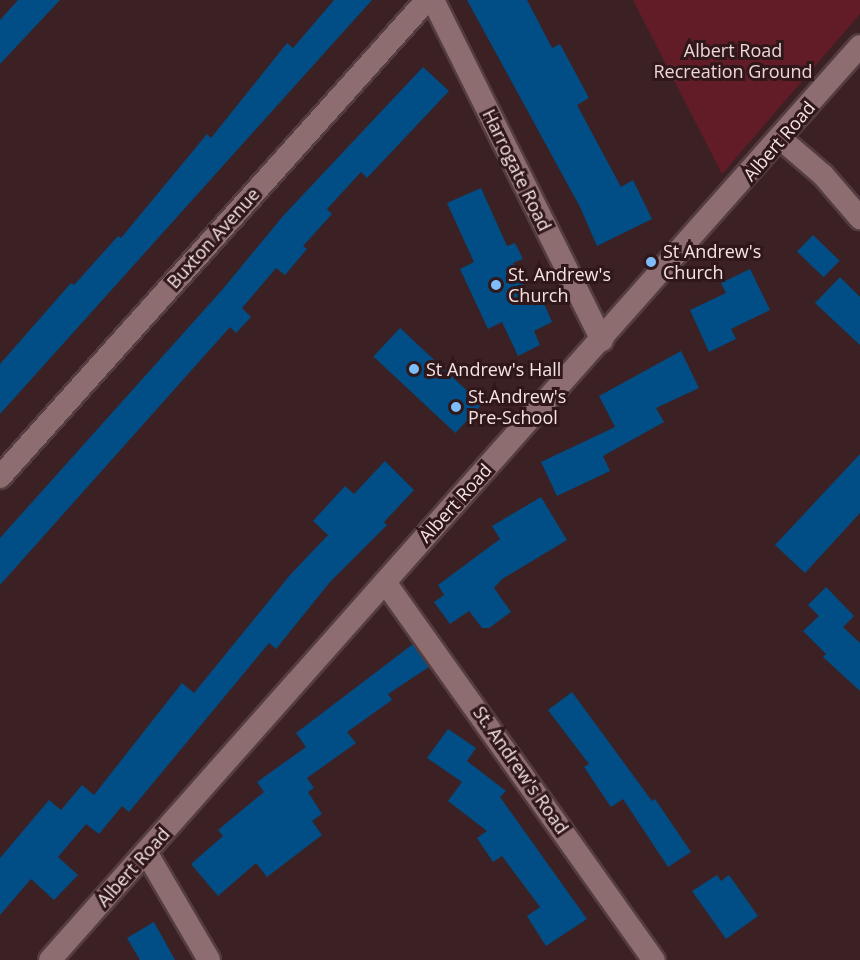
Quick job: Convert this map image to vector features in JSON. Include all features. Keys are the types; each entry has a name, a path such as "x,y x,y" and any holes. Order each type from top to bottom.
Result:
{"street":[{"name":"Buxton Avenue","path":"0,477 427,0"},
{"name":"Harrogate Road","path":"433,0 602,340"},
{"name":"Albert Road","path":"50,960 781,140 860,46"},
{"path":"781,140 823,175 860,218"},
{"name":"St. Andrew's Road","path":"385,582 654,960"},
{"path":"146,852 209,960"}],"green space":[{"name":"Albert Road Recreation Ground","path":"633,0 860,0 860,14 722,174"}],"building":[{"path":"18,0 60,0 0,64 0,20"},
{"path":"334,0 372,0 0,414 0,364 71,283 74,285 118,236 121,238 207,134 211,138 287,43 293,48"},
{"path":"467,0 527,0 552,48 560,44 589,98 577,105 621,187 633,180 652,219 597,246 580,207"},
{"path":"423,67 449,91 367,178 361,172 327,209 332,214 303,246 307,249 285,275 276,268 242,308 251,317 236,333 230,327 0,585 0,538 222,290 283,216"},
{"name":"St. Andrew's Church","path":"481,188 507,246 515,243 523,259 513,263 534,306 543,301 552,322 534,331 540,345 518,356 502,322 488,329 460,269 474,262 447,203"},
{"path":"813,235 840,261 824,277 797,252"},
{"path":"750,269 770,310 731,329 736,339 709,352 690,310 726,293 721,283"},
{"path":"840,277 860,297 860,345 815,303"},
{"name":"St Andrew's Hall","path":"400,328 482,404 455,433 373,357"},
{"path":"681,351 699,388 656,408 664,422 603,456 610,471 557,496 541,462 615,427 599,396"},
{"path":"860,454 860,513 805,573 775,545"},
{"path":"385,461 414,490 384,522 387,525 330,582 276,649 269,643 129,812 122,806 99,834 86,824 58,857 78,875 54,900 31,879 0,915 0,858 49,800 61,810 82,785 94,795 182,683 194,693 290,575 328,535 313,521 345,486 354,494"},
{"path":"541,497 567,540 502,579 494,588 511,612 489,628 482,628 469,611 450,624 434,602 444,595 438,585 500,539 492,526"},
{"path":"826,587 854,616 843,627 860,643 860,691 823,657 826,654 803,631 819,616 808,605"},
{"path":"413,644 429,667 388,694 392,700 347,732 356,743 307,778 314,788 308,792 322,814 312,821 322,835 267,877 256,863 218,896 191,864 223,836 218,830 264,792 257,782 306,747 296,733"},
{"path":"572,692 652,801 655,799 691,852 668,867 623,799 611,807 584,767 589,764 548,710"},
{"path":"448,729 476,748 467,761 506,791 500,797 587,919 546,946 527,916 540,907 502,856 493,862 477,838 487,831 448,801 462,782 427,758"},
{"path":"717,875 721,881 729,875 758,916 726,939 692,891"},
{"path":"154,922 175,960 140,960 127,938"}],"place":[{"name":"St Andrew's Church","path":"651,262"},
{"name":"St. Andrew's Church","path":"496,285"},
{"name":"St Andrew's Hall","path":"414,369"},
{"name":"St.Andrew's Pre-School","path":"456,407"}]}
